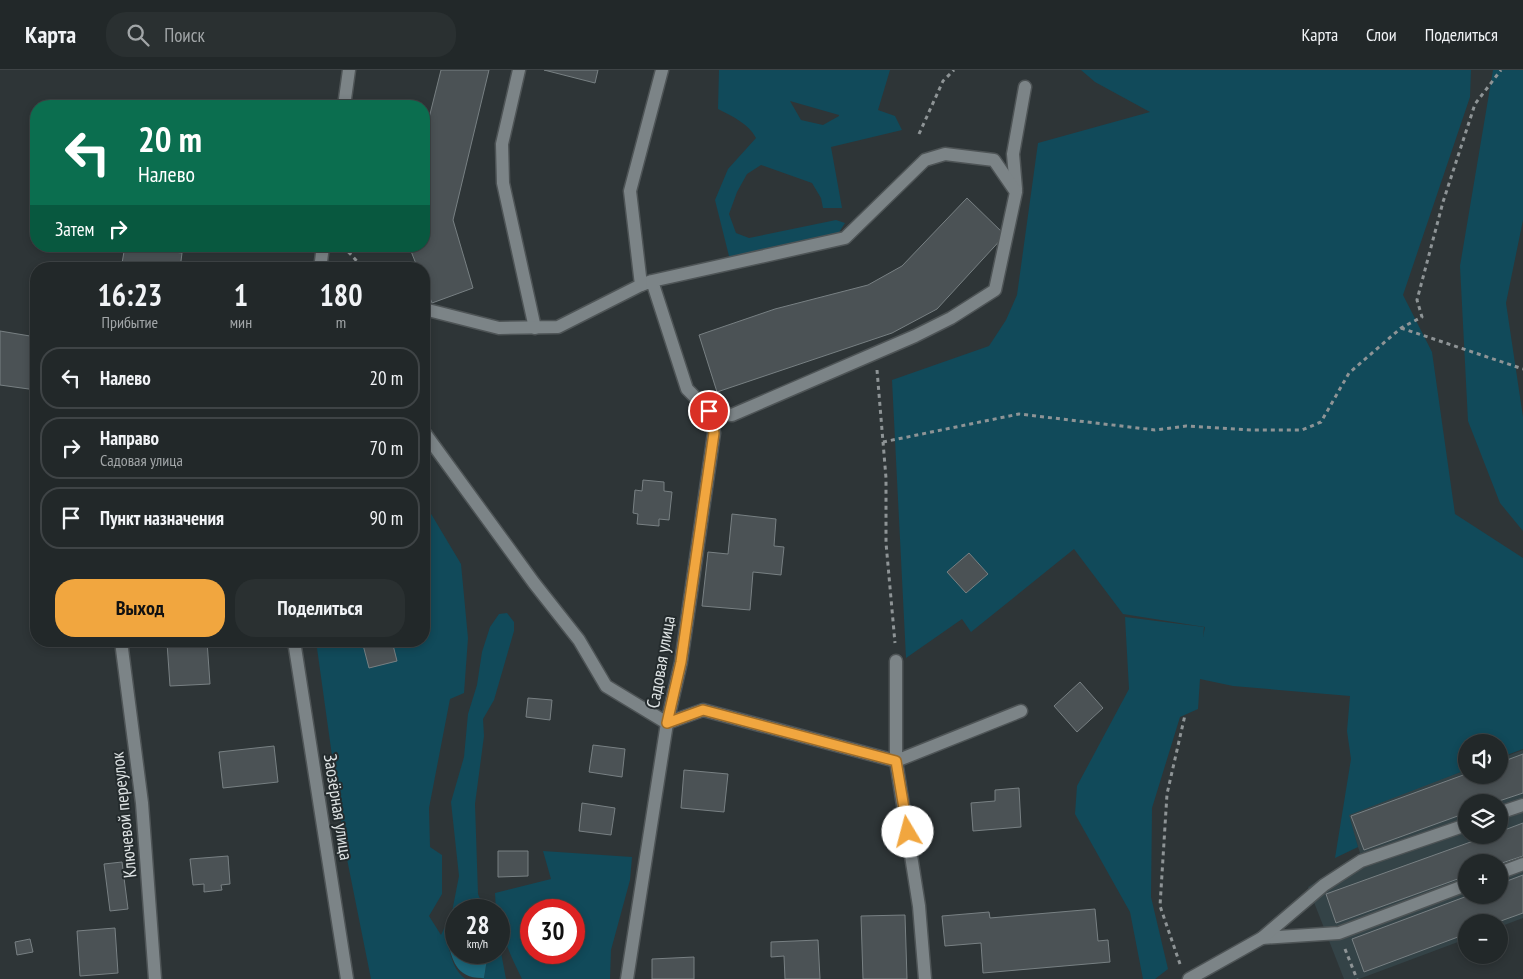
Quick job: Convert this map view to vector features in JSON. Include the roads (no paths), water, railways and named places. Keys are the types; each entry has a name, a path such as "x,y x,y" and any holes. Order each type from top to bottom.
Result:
{"street":[{"path":"345,100 349,70"},
{"path":"519,70 502,144 503,183 535,328"},
{"path":"662,70 630,191 646,283 687,389 709,411 732,415 951,318 995,290 1016,192 1013,154 1025,87"},
{"path":"430,311 499,328 558,327 646,283 845,238 926,160 945,154 994,160 1016,192"},
{"name":"Садовая улица","path":"627,979 667,723 681,662 714,433 709,411"},
{"path":"430,440 534,583 579,640 606,686 667,723 703,710 896,761 1021,711"},
{"name":"Заозёрная улица","path":"295,647 347,979"},
{"name":"Ключевой переулок","path":"122,649 142,803 155,979"},
{"path":"896,661 896,761 919,906 925,979"},
{"path":"1508,810 1523,805"},
{"path":"1185,975 1262,938 1324,885 1362,862 1458,828"},
{"path":"1508,870 1523,864"},
{"path":"1262,938 1339,932 1458,889"}]}
